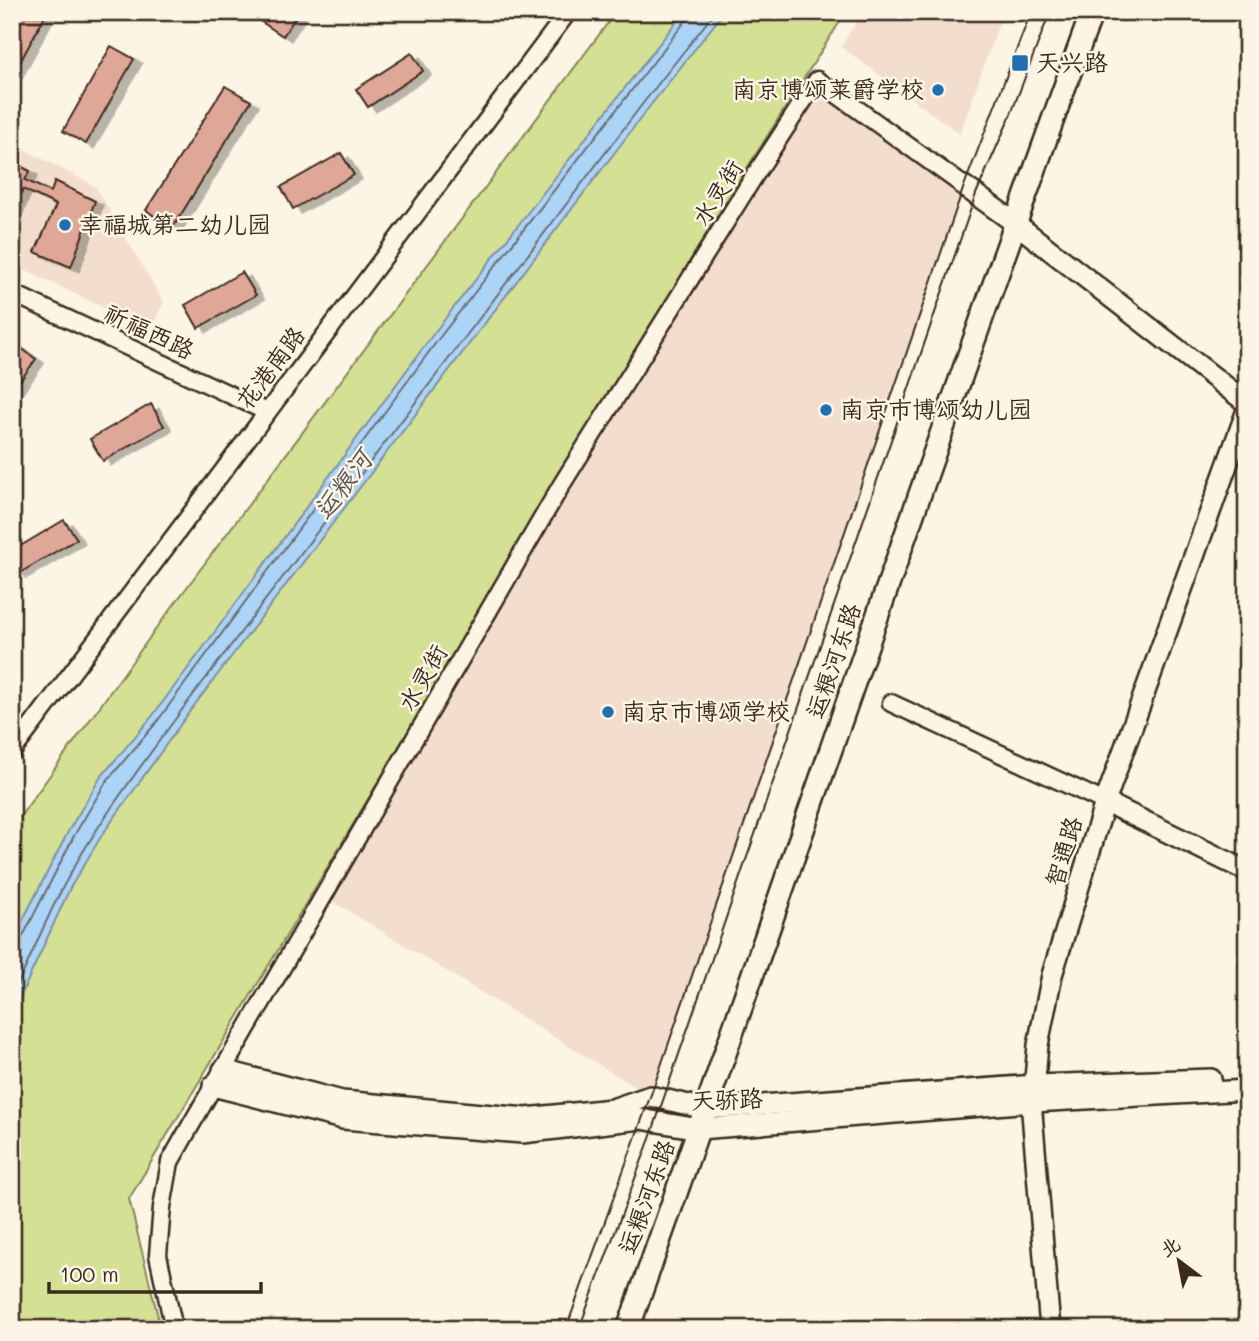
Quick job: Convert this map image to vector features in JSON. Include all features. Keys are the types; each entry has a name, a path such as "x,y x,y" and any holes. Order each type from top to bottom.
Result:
{"main road":[{"name":"运粮河东路","path":"628,1329 1015,223 1092,12"}],"street":[{"name":"花港南路","path":"12,752 568,12"},
{"name":"水灵街","path":"174,1329 158,1255 162,1207 170,1162 562,484 817,80 964,186"},
{"path":"964,186 1247,403"},
{"name":"祈福西路","path":"12,293 267,412"},
{"name":"智通路","path":"1050,1329 1032,1113 1038,1045 1052,975 1105,802 1247,410"},
{"path":"891,703 1105,802 1247,872"},
{"name":"天骄路","path":"218,1078 342,1101 526,1118 612,1109 650,1096 703,1119 1247,1078"},
{"name":"天骄路","path":"1034,1094 1247,1090"}],"shaded area":[{"name":"南京博颂莱爵学校","path":"862,12 1003,12 960,134 841,47"},
{"name":"南京市博颂学校","path":"817,80 964,186 650,1096 324,896 683,292"},
{"name":"幸福城第二幼儿园","path":"12,143 95,186 164,302 150,330 12,264"}],"green space":[{"path":"616,12 846,12 718,214 129,1199 161,1329 12,1329 12,832 19,818 158,626"}],"water":[{"name":"运粮河","path":"684,12 724,12 190,711 102,835 70,888 12,1015 12,941 69,830 100,778 150,719 434,333"}],"building":[{"path":"16,12 47,12 12,77 12,19"},
{"path":"265,12 299,12 283,36 260,21"},
{"path":"111,46 134,59 86,144 63,131"},
{"path":"412,53 423,71 368,107 356,89"},
{"path":"225,86 251,101 172,229 146,210"},
{"path":"341,153 354,175 293,209 281,187"},
{"path":"12,162 30,171 25,180 51,192 55,181 95,201 71,267 35,252 56,205 23,189 12,215"},
{"path":"242,272 256,295 198,328 185,305"},
{"path":"14,343 36,359 12,392 12,346"},
{"path":"151,404 164,426 103,461 90,439"},
{"path":"64,520 77,539 18,574 12,565 12,551"}],"tram line":[{"path":"566,1329 654,1086 964,186 1031,12"},
{"path":"579,1329 649,1141 976,194 1009,119 1050,12"}],"place":[{"name":"天兴路","path":"1020,63"},
{"name":"南京博颂莱爵学校","path":"938,90"},
{"name":"幸福城第二幼儿园","path":"65,225"},
{"name":"南京市博颂幼儿园","path":"826,410"},
{"name":"南京市博颂学校","path":"608,712"}]}
